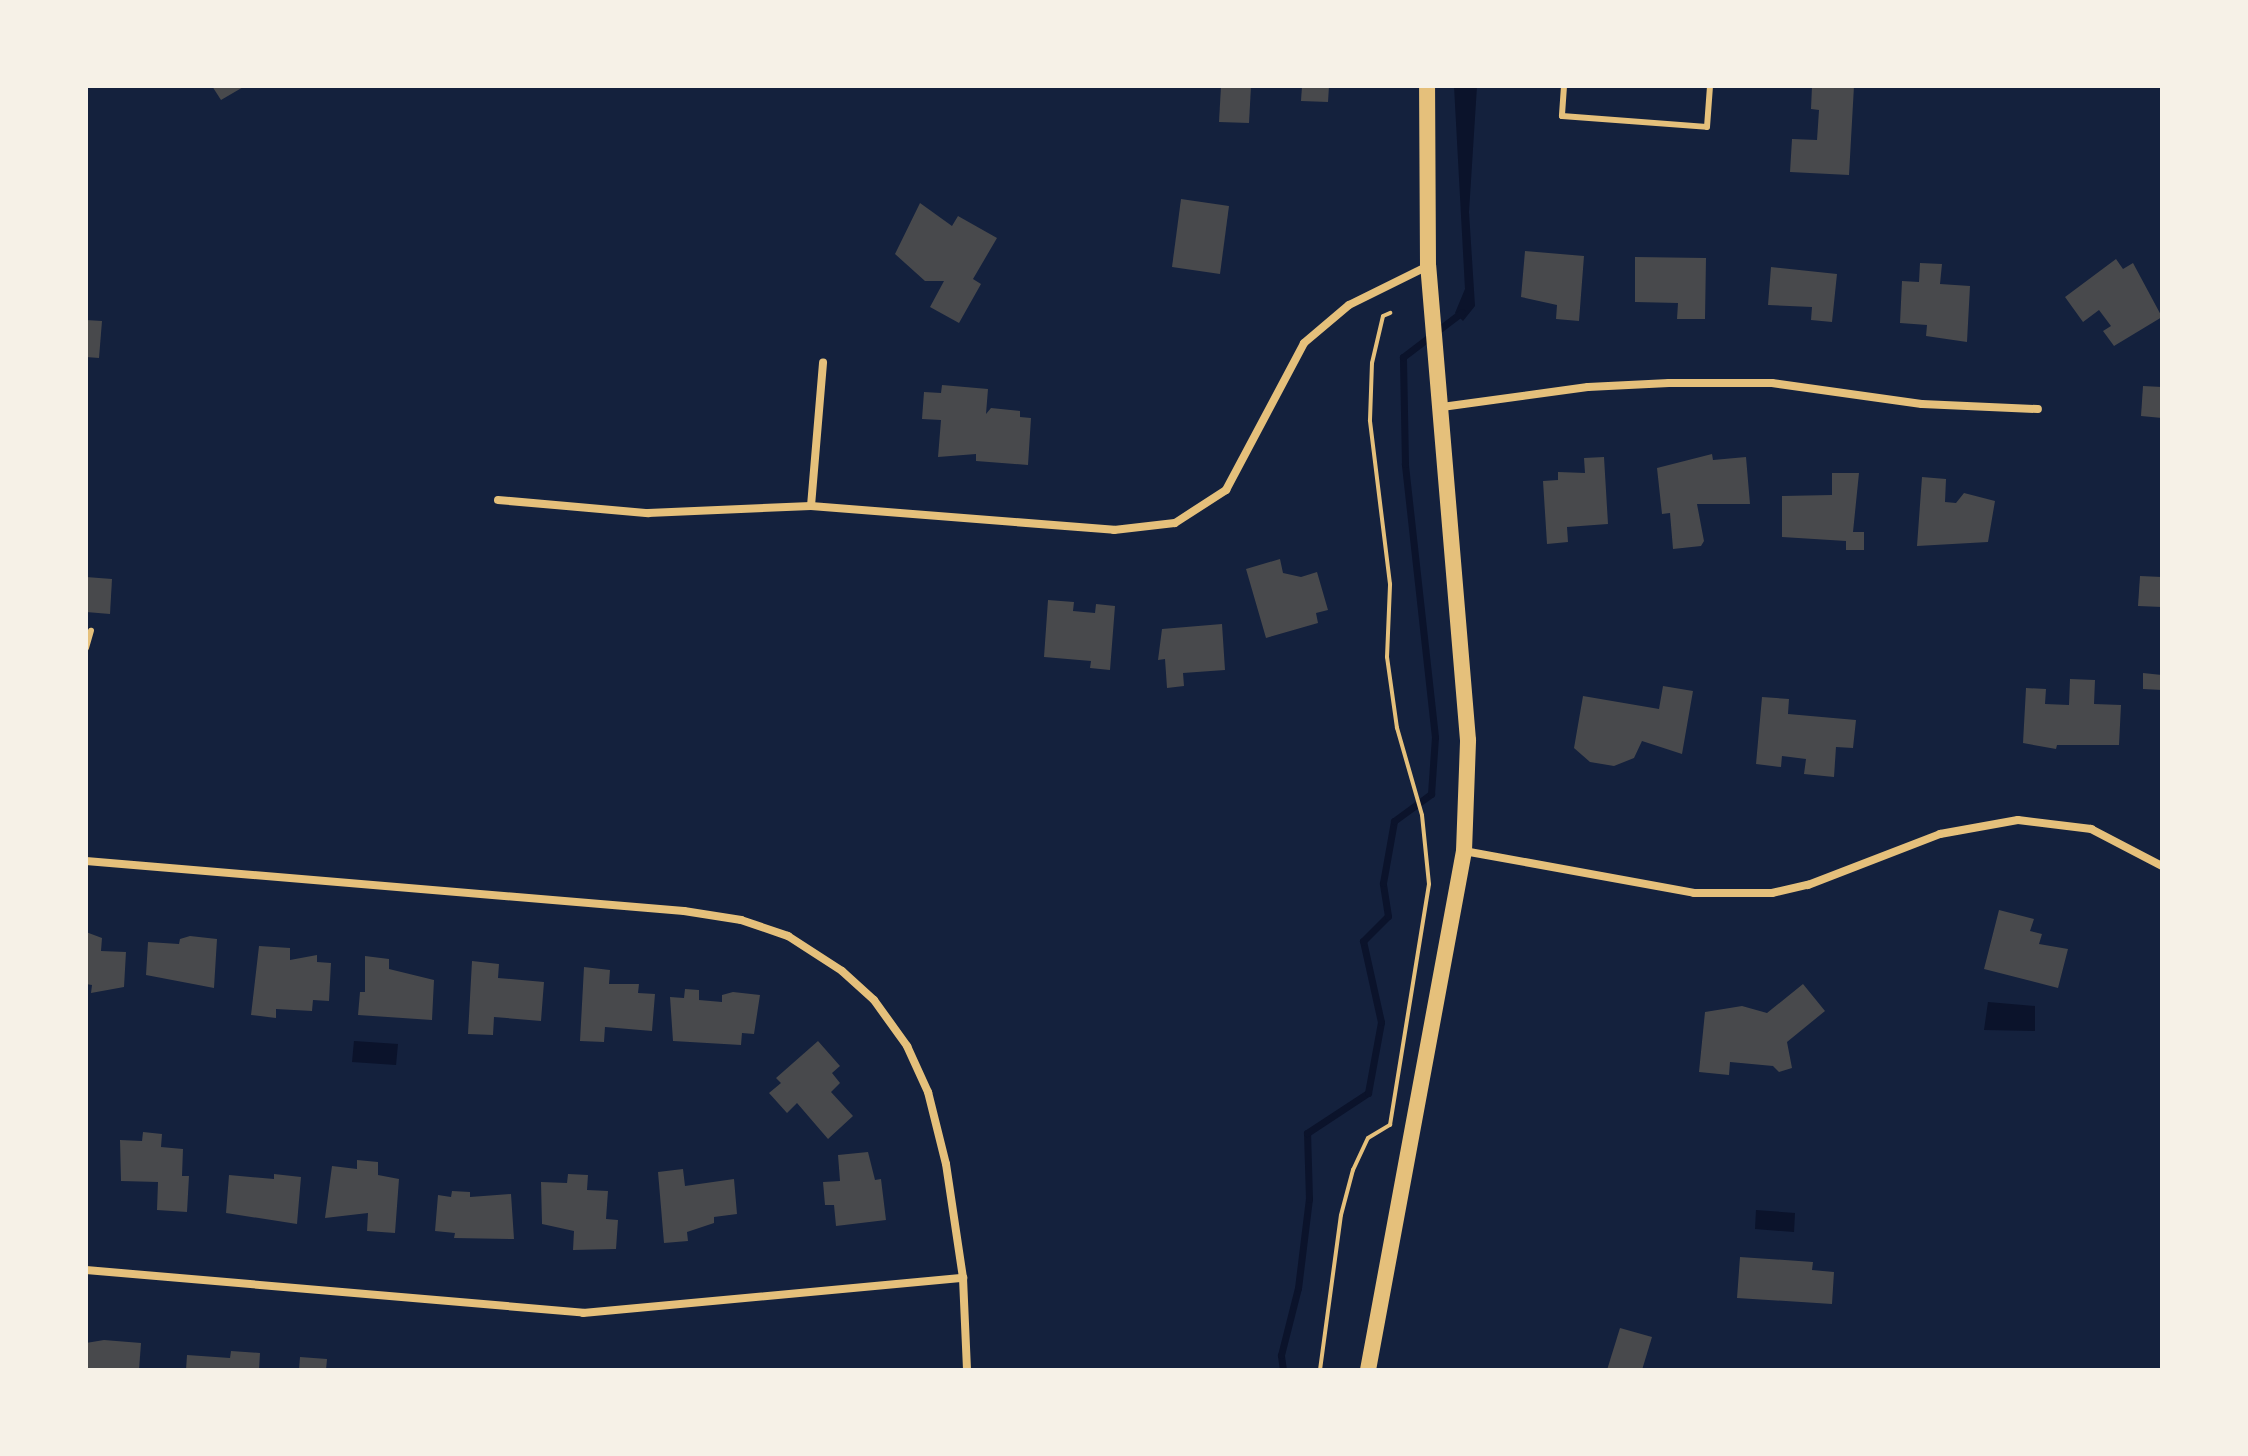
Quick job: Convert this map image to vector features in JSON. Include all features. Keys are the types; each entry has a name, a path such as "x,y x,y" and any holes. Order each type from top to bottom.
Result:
{"main road":[{"path":"1368,1370 1464,851 1468,740 1428,266 1427,86"}],"street":[{"path":"498,500 648,513 811,506 1114,530 1175,523 1226,490 1304,343 1349,305 1428,266"},
{"path":"811,506 823,363"},
{"path":"1442,407 1588,387 1772,383 1922,404 2038,409"},
{"path":"1464,851 1694,893 1772,893 1821,880 1940,834 2018,820 2091,829 2162,866"},
{"path":"86,861 684,911 741,920 788,936 842,971 874,1000 907,1046 928,1092 946,1164 963,1278 967,1370"},
{"path":"86,1270 583,1313 963,1278"}],"lane":[{"path":"1564,86 1562,116 1707,127 1710,86"},
{"path":"86,648 91,631"}],"path":[{"path":"1320,1370 1341,1215 1353,1170 1368,1138 1390,1125 1429,884 1422,815 1397,728 1387,657 1390,584 1370,420 1372,363 1383,316 1390,313"}],"water":[{"path":"1454,86 1477,86 1469,212 1475,306 1463,321 1455,313 1465,289"},
{"path":"1988,1002 2035,1006 2035,1031 1984,1030"},
{"path":"354,1041 398,1044 396,1065 352,1062"},
{"path":"1756,1210 1795,1213 1794,1232 1755,1229"}],"building":[{"path":"212,86 245,86 221,100"},
{"path":"1221,86 1251,86 1249,123 1219,122"},
{"path":"1302,86 1329,86 1328,102 1301,101"},
{"path":"1812,86 1854,86 1849,175 1790,172 1792,139 1817,140 1819,110 1811,109"},
{"path":"1181,199 1229,206 1220,274 1172,267"},
{"path":"920,203 952,226 958,216 997,238 973,279 981,284 959,323 930,307 944,281 925,281 895,254"},
{"path":"1525,251 1584,256 1579,321 1556,319 1557,305 1521,297"},
{"path":"1635,257 1706,258 1705,319 1677,319 1678,303 1635,302"},
{"path":"2116,259 2123,269 2133,263 2162,317 2114,346 2103,331 2111,326 2099,310 2083,322 2065,297"},
{"path":"1920,263 1942,264 1940,284 1970,286 1967,342 1926,336 1927,325 1900,323 1902,281 1919,282"},
{"path":"1771,267 1837,274 1832,322 1811,320 1812,307 1768,305"},
{"path":"86,320 102,321 99,358 86,357"},
{"path":"942,385 988,389 986,414 991,408 1020,411 1020,417 1031,418 1028,465 976,461 976,454 938,457 941,420 922,419 924,392 941,393"},
{"path":"2143,386 2162,387 2162,418 2141,416"},
{"path":"1712,454 1713,460 1746,457 1750,504 1697,504 1704,541 1701,546 1673,549 1670,513 1662,514 1657,468"},
{"path":"1604,457 1608,524 1567,527 1568,542 1547,544 1543,481 1558,480 1558,472 1585,473 1584,458"},
{"path":"1832,473 1859,473 1853,532 1864,532 1864,550 1846,550 1846,541 1782,537 1782,496 1832,495"},
{"path":"1922,477 1946,479 1945,502 1956,503 1964,493 1995,501 1988,542 1917,546"},
{"path":"1280,559 1283,573 1301,577 1317,572 1328,610 1316,613 1318,623 1266,638 1246,569"},
{"path":"2140,576 2162,577 2162,607 2138,606"},
{"path":"86,577 112,579 110,614 86,612"},
{"path":"1048,600 1074,602 1073,611 1095,613 1096,604 1115,606 1110,670 1090,668 1091,661 1044,657"},
{"path":"1222,624 1225,670 1183,673 1184,686 1167,688 1165,659 1158,660 1162,629"},
{"path":"2143,673 2162,675 2162,690 2143,689"},
{"path":"2070,679 2095,680 2094,704 2121,705 2119,745 2057,745 2056,749 2023,743 2026,688 2046,689 2045,704 2069,705"},
{"path":"1663,686 1693,691 1682,754 1642,741 1634,758 1614,766 1590,762 1574,748 1583,696 1659,709"},
{"path":"1762,697 1789,699 1788,714 1856,720 1853,748 1836,747 1834,777 1804,774 1806,759 1782,756 1781,767 1756,764"},
{"path":"1999,910 2034,919 2030,931 2042,934 2039,944 2068,949 2058,988 1984,969"},
{"path":"86,932 102,938 101,951 126,952 124,987 91,993 92,985 86,984"},
{"path":"190,936 217,939 214,988 146,975 148,942 179,944 180,939"},
{"path":"259,946 290,948 290,960 317,955 317,962 331,963 329,1001 313,1000 312,1011 276,1009 276,1018 251,1015"},
{"path":"365,956 389,959 389,969 434,980 432,1020 358,1015 360,992 365,992"},
{"path":"472,961 499,964 498,978 544,982 541,1021 494,1017 493,1035 468,1034"},
{"path":"584,967 610,970 609,984 639,984 638,993 655,994 652,1031 605,1027 604,1042 580,1041"},
{"path":"1803,984 1825,1011 1787,1042 1792,1068 1779,1072 1773,1066 1730,1062 1729,1075 1699,1072 1705,1012 1742,1006 1767,1013"},
{"path":"685,989 699,990 699,1000 722,1002 722,995 733,992 760,995 754,1034 742,1033 741,1045 673,1041 670,997 684,998"},
{"path":"818,1041 840,1066 832,1073 840,1083 831,1092 853,1116 828,1139 797,1103 787,1113 769,1093 781,1083 776,1078"},
{"path":"143,1132 162,1134 161,1147 183,1149 182,1176 189,1176 187,1212 157,1210 158,1182 121,1181 120,1140 142,1141"},
{"path":"868,1152 875,1180 881,1179 886,1220 836,1226 834,1205 825,1205 823,1182 840,1181 838,1155"},
{"path":"357,1160 378,1162 378,1175 399,1179 395,1233 367,1231 368,1213 325,1218 332,1166 357,1169"},
{"path":"683,1169 685,1186 734,1179 737,1214 714,1217 714,1223 687,1232 688,1241 664,1243 658,1172"},
{"path":"274,1174 301,1177 297,1224 226,1213 229,1175 274,1179"},
{"path":"568,1174 588,1175 587,1190 608,1191 606,1219 618,1220 616,1249 573,1250 574,1231 542,1224 541,1182 567,1183"},
{"path":"452,1191 470,1192 470,1197 511,1194 514,1239 454,1238 455,1233 435,1231 438,1195 451,1197"},
{"path":"1740,1257 1813,1262 1812,1270 1834,1272 1832,1304 1737,1298"},
{"path":"1620,1328 1652,1337 1642,1370 1607,1370"},
{"path":"104,1340 141,1343 139,1370 86,1370 86,1343"},
{"path":"231,1351 260,1353 259,1370 186,1370 187,1355 230,1358"},
{"path":"300,1357 327,1359 326,1370 299,1370"}],"waterway":[{"path":"1283,1370 1281,1355 1298,1288 1309,1199 1307,1133 1368,1093 1381,1022 1363,941 1388,916 1383,883 1394,821 1431,794 1435,737 1405,464 1403,357 1462,312"}]}
